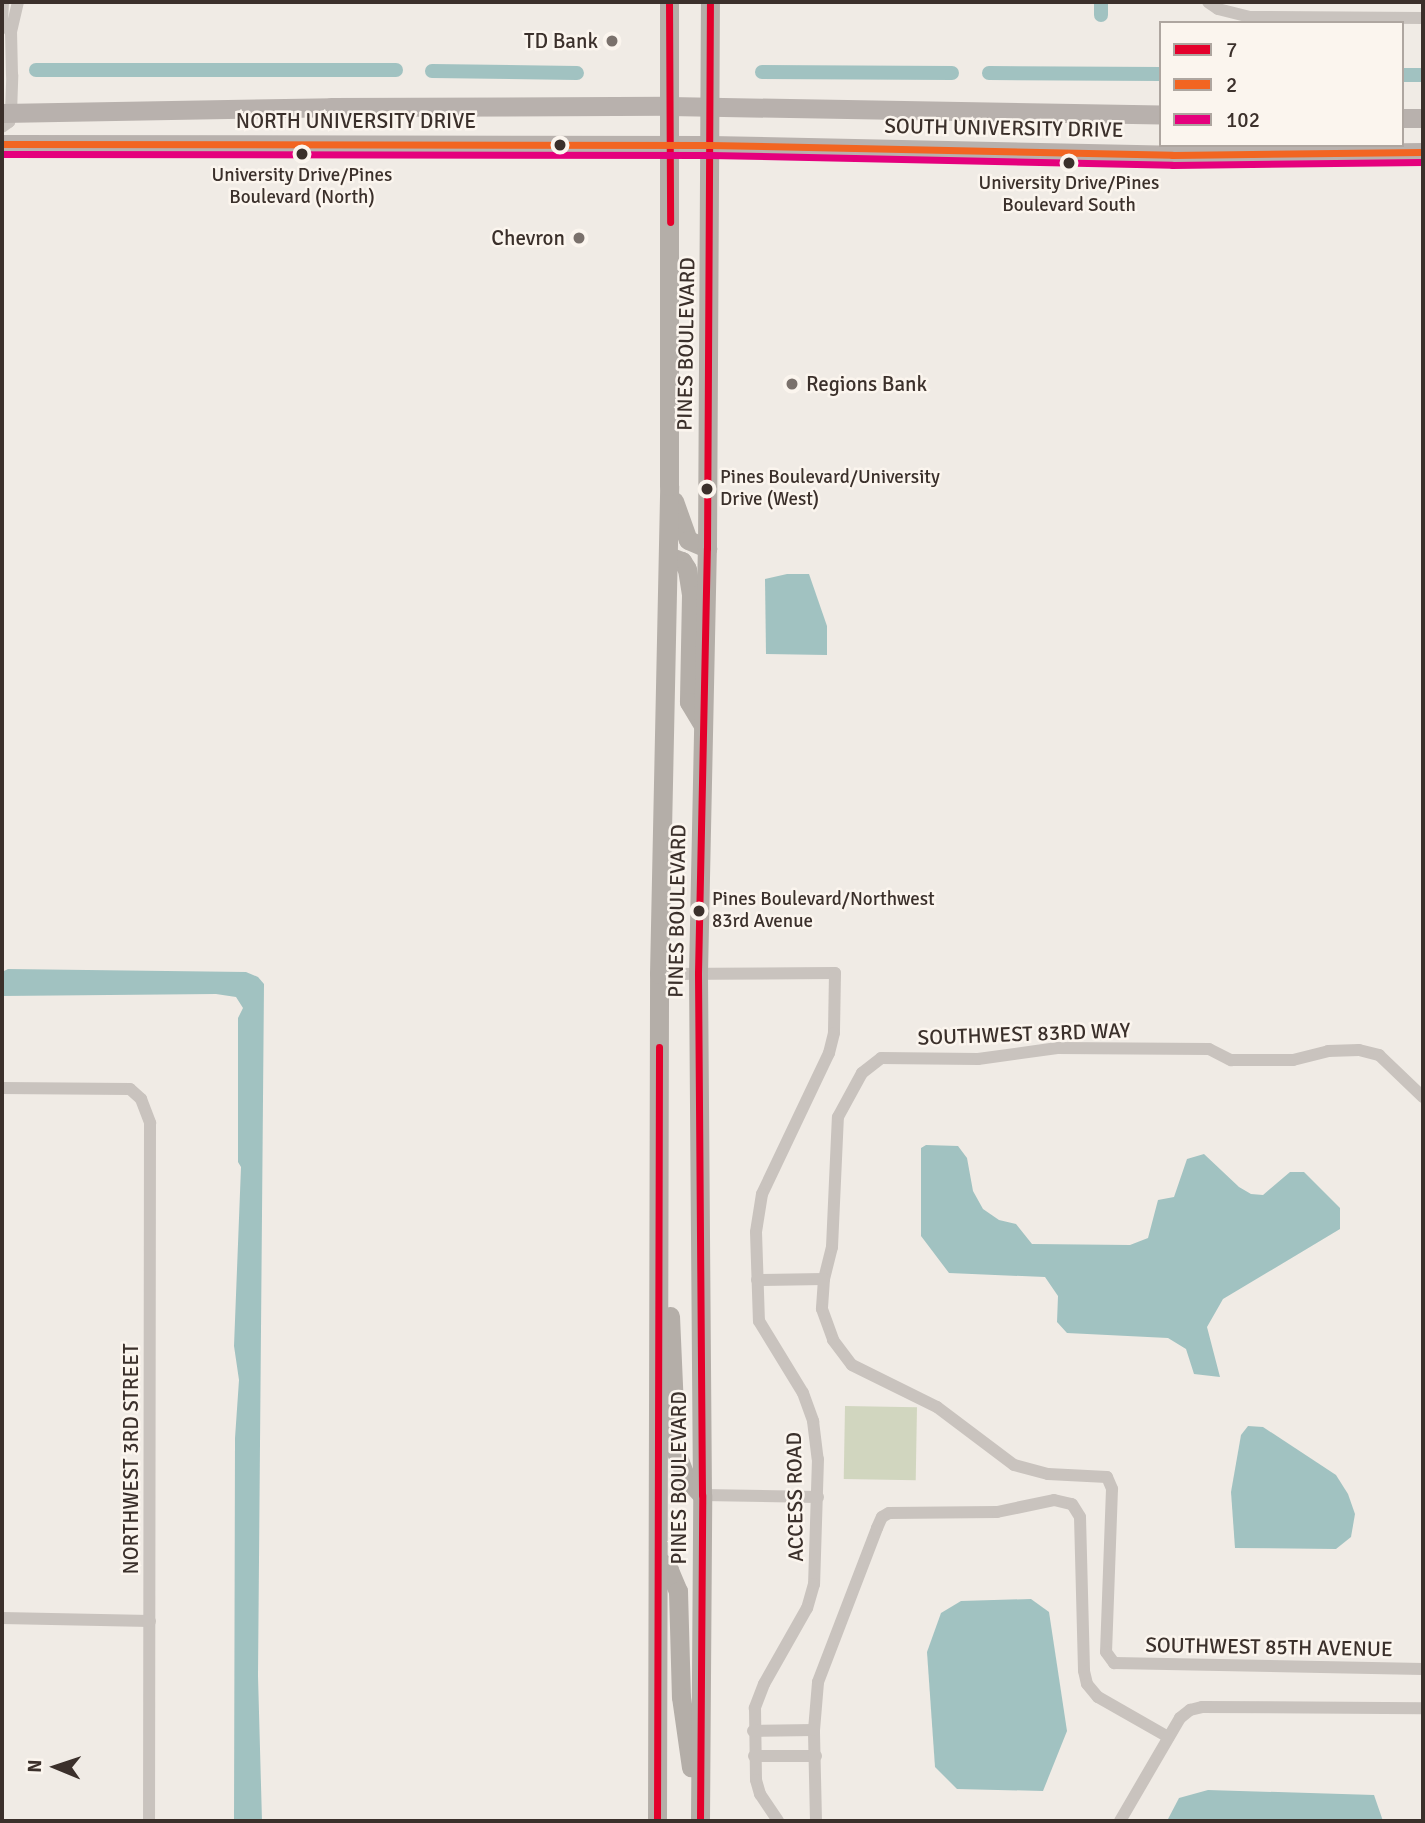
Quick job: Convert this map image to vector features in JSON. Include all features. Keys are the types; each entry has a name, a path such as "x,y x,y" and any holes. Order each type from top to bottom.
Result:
{"highway":[{"name":"PINES BOULEVARD","path":"657,1821 659,974 669,486 669,2"},
{"name":"PINES BOULEVARD","path":"700,1821 702,1494 698,973 707,548 710,2"},
{"path":"669,486 685,535 691,543 707,548"},
{"path":"668,556 682,561 687,569 691,595 689,702 703,725"},
{"path":"658,1267 668,1284 676,1452 686,1478 702,1494"},
{"path":"658,1559 669,1570 678,1591 684,1723 689,1763 700,1787"}],"main road":[{"name":"NORTH UNIVERSITY DRIVE","path":"5,118 331,107 711,106"},
{"name":"SOUTH UNIVERSITY DRIVE","path":"711,106 1159,115"},
{"path":"1404,118 1423,118"},
{"name":"NORTH UNIVERSITY DRIVE","path":"2,144 710,145"},
{"name":"SOUTH UNIVERSITY DRIVE","path":"710,145 1172,155 1423,152"}],"street":[{"path":"3,2 2,22 10,32"},
{"path":"5,118 10,32 18,2"},
{"path":"1208,2 1218,9 1249,17 1423,18"},
{"path":"659,974 698,973"},
{"name":"ACCESS ROAD","path":"698,973 835,973 834,1032 830,1053 762,1194 757,1232 760,1321 803,1393 813,1421 818,1497 814,1584 807,1608 764,1684 755,1708 754,1756 760,1794 778,1821"},
{"name":"SOUTHWEST 83RD WAY","path":"824,1279 832,1247 838,1117 862,1073 881,1058 978,1059 1057,1048 1209,1049 1231,1060 1293,1060 1328,1051 1359,1050 1379,1055 1423,1097"},
{"name":"NORTHWEST 3RD STREET","path":"2,1088 130,1089 141,1099 150,1122 149,1821"},
{"path":"757,1280 824,1279"},
{"name":"SOUTHWEST 85TH AVENUE","path":"824,1279 822,1309 833,1340 852,1365 937,1407 1014,1465 1048,1474 1107,1477 1112,1489 1106,1652 1114,1663 1423,1669"},
{"path":"702,1494 818,1497"},
{"path":"816,1821 814,1730 816,1697 822,1670 882,1517 897,1513 1017,1510 1054,1500 1072,1504 1080,1517 1084,1671 1087,1684 1098,1697 1168,1737"},
{"path":"2,1618 150,1621"},
{"path":"1120,1821 1168,1737 1180,1718 1190,1710 1202,1707 1423,1708"},
{"path":"753,1731 814,1730"},
{"path":"754,1756 816,1756"}],"green space":[{"path":"845,1406 917,1407 916,1480 844,1479"}],"water":[{"path":"787,574 809,574 827,626 827,655 766,654 765,579"},
{"path":"8,969 246,972 258,977 264,984 258,1676 262,1821 234,1821 235,1438 239,1380 234,1346 241,1167 238,1162 238,1018 243,1008 236,997 216,994 2,996 2,972"},
{"path":"926,1145 958,1146 967,1158 973,1191 983,1209 999,1220 1016,1224 1032,1244 1130,1245 1148,1238 1158,1200 1174,1197 1187,1159 1204,1154 1239,1187 1251,1194 1263,1195 1290,1172 1304,1172 1340,1208 1340,1229 1223,1299 1207,1327 1220,1377 1194,1374 1186,1349 1168,1338 1067,1333 1057,1322 1058,1296 1045,1277 949,1273 921,1236 921,1148"},
{"path":"1248,1426 1263,1427 1336,1475 1348,1494 1355,1514 1351,1537 1336,1549 1235,1548 1231,1492 1241,1435"},
{"path":"1031,1599 1049,1612 1067,1731 1043,1791 957,1789 935,1767 927,1652 941,1613 961,1601"},
{"path":"1208,1790 1374,1795 1383,1821 1167,1821 1179,1798"}],"waterway":[{"path":"1101,2 1101,15"},
{"path":"36,70 396,70"},
{"path":"432,71 577,73"},
{"path":"762,72 952,73"},
{"path":"989,73 1159,74"},
{"path":"1404,75 1423,75"}],"transit line":[{"name":"7","path":"669,2 670,222"},
{"name":"7","path":"700,1821 702,1495 698,973 707,548 710,2"},
{"name":"2","path":"2,144 710,145 1172,155 1423,152"},
{"name":"102","path":"2,154 710,155 1172,165 1423,162"},
{"name":"7","path":"657,1821 659,1047"}],"place":[{"name":"TD Bank","path":"612,41"},
{"name":"University Drive/Pines Boulevard (North)","path":"302,154"},
{"name":"University Drive/Pines Boulevard South","path":"1069,163"},
{"name":"Chevron","path":"579,238"},
{"name":"Regions Bank","path":"792,384"},
{"name":"Pines Boulevard/University Drive (West)","path":"707,489"},
{"name":"Pines Boulevard/Northwest 83rd Avenue","path":"699,911"}]}
